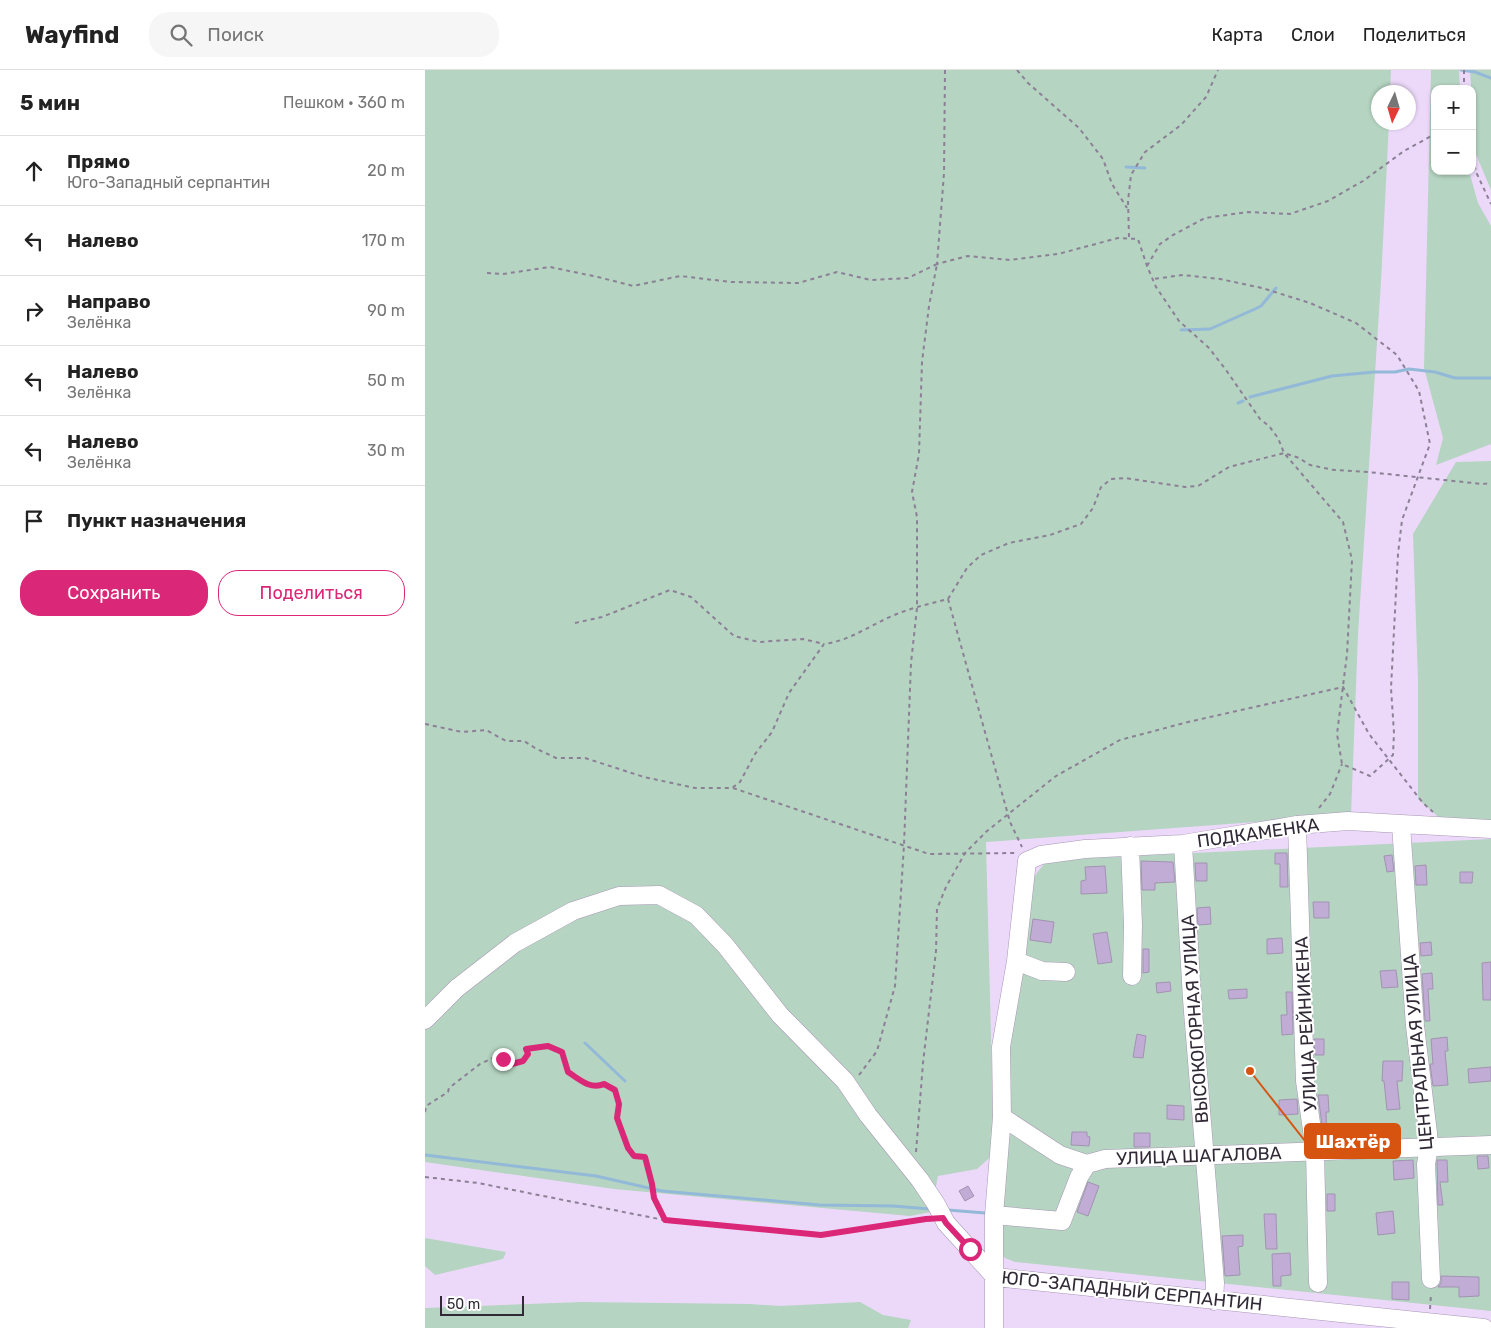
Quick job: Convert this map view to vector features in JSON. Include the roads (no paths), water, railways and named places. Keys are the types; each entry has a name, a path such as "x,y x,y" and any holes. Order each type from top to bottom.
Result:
{"street":[{"name":"ПОДКАМЕНКА","path":"1016,961 1026,857 1085,849 1183,844 1297,825 1348,822 1491,829"},
{"name":"УЛИЦА РЕЙНИКЕНА","path":"1297,825 1305,1081 1315,1151 1318,1283"},
{"name":"ЦЕНТРАЛЬНАЯ УЛИЦА","path":"1401,825 1415,1026 1429,1147 1426,1164 1431,1279"},
{"name":"ВЫСОКОГОРНАЯ УЛИЦА","path":"1183,844 1192,999 1215,1283 1213,1301"},
{"path":"1130,846 1133,925 1132,976"},
{"name":"ЮГО-ЗАПАДНЫЙ СЕРПАНТИН","path":"425,1020 457,988 515,944 573,911 619,896 659,895 695,915 725,945 780,1015 845,1081 868,1115 920,1180 945,1221 999,1278 1484,1328"},
{"path":"994,1328 999,1278 993,1253 994,1215 1002,1117 1001,1047 1016,961 1042,971 1066,972"},
{"path":"994,1215 1061,1222 1079,1177 1087,1164 1060,1155 1002,1117"},
{"name":"УЛИЦА ШАГАЛОВА","path":"1087,1164 1105,1159 1491,1144"}],"waterway":[{"path":"1461,70 1475,72 1491,78"},
{"path":"1126,167 1145,168"},
{"path":"1181,330 1210,329 1261,306 1276,288"},
{"path":"1250,397 1332,376 1395,372 1409,369 1435,372 1455,378 1491,378"},
{"path":"1238,403 1243,401"},
{"path":"585,1043 625,1081"},
{"path":"425,1155 596,1176 662,1191 820,1205 893,1206 930,1209"},
{"path":"948,1210 985,1213"}],"place":[{"name":"Шахтёр","path":"1250,1071"}]}
